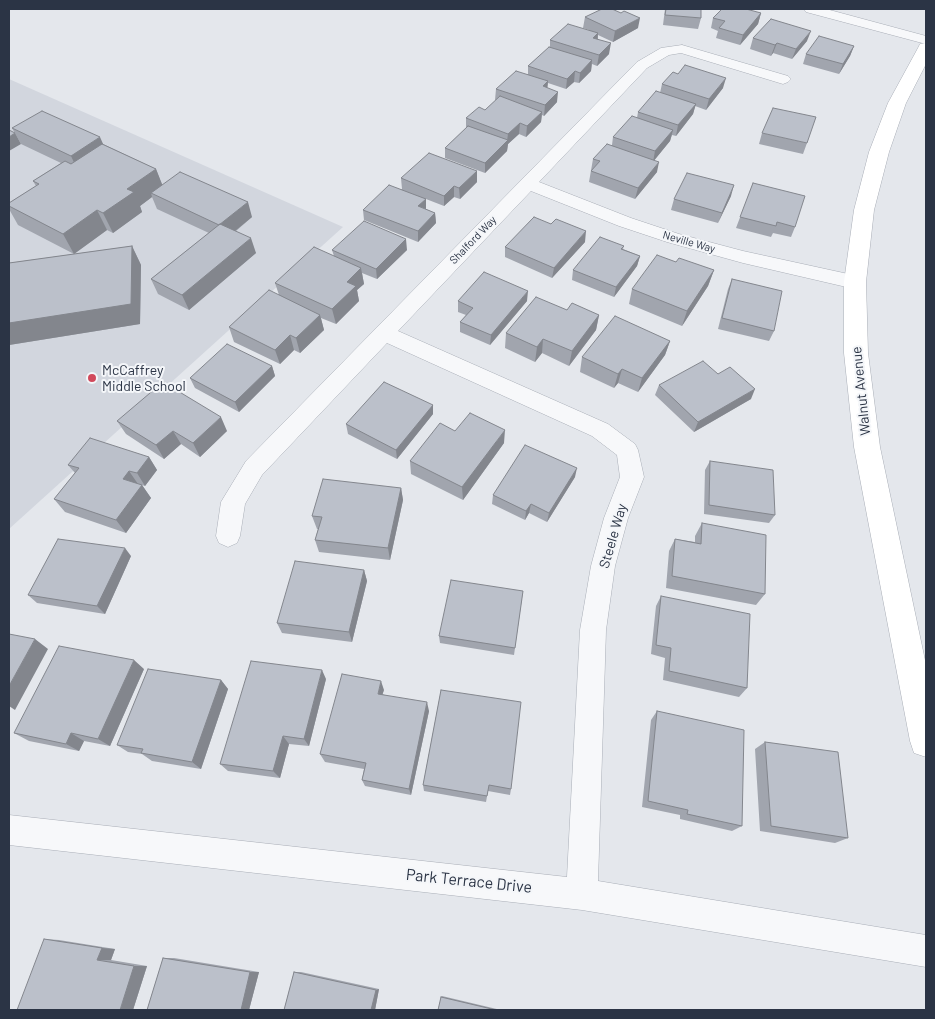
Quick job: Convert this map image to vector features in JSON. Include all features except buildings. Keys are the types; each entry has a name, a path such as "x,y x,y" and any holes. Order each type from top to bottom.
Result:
{"street":[{"path":"811,9 926,40"},
{"name":"Walnut Avenue","path":"926,48 897,103 878,152 864,210 855,282 856,353 867,447 926,741"},
{"name":"Shalford Way","path":"228,536 233,502 254,468 642,66 655,56 666,52 682,50 782,79"},
{"name":"Neville Way","path":"528,184 625,222 673,238 743,257 855,282"},
{"name":"Steele Way","path":"383,334 600,430 627,450 632,477 616,518 603,566 593,630 582,894"},
{"name":"Park Terrace Drive","path":"9,830 582,894 926,951"}],"shaded area":[{"name":"McCaffrey Middle School","path":"9,79 343,227 9,529"}],"place":[{"name":"McCaffrey Middle School","path":"92,378"}]}
